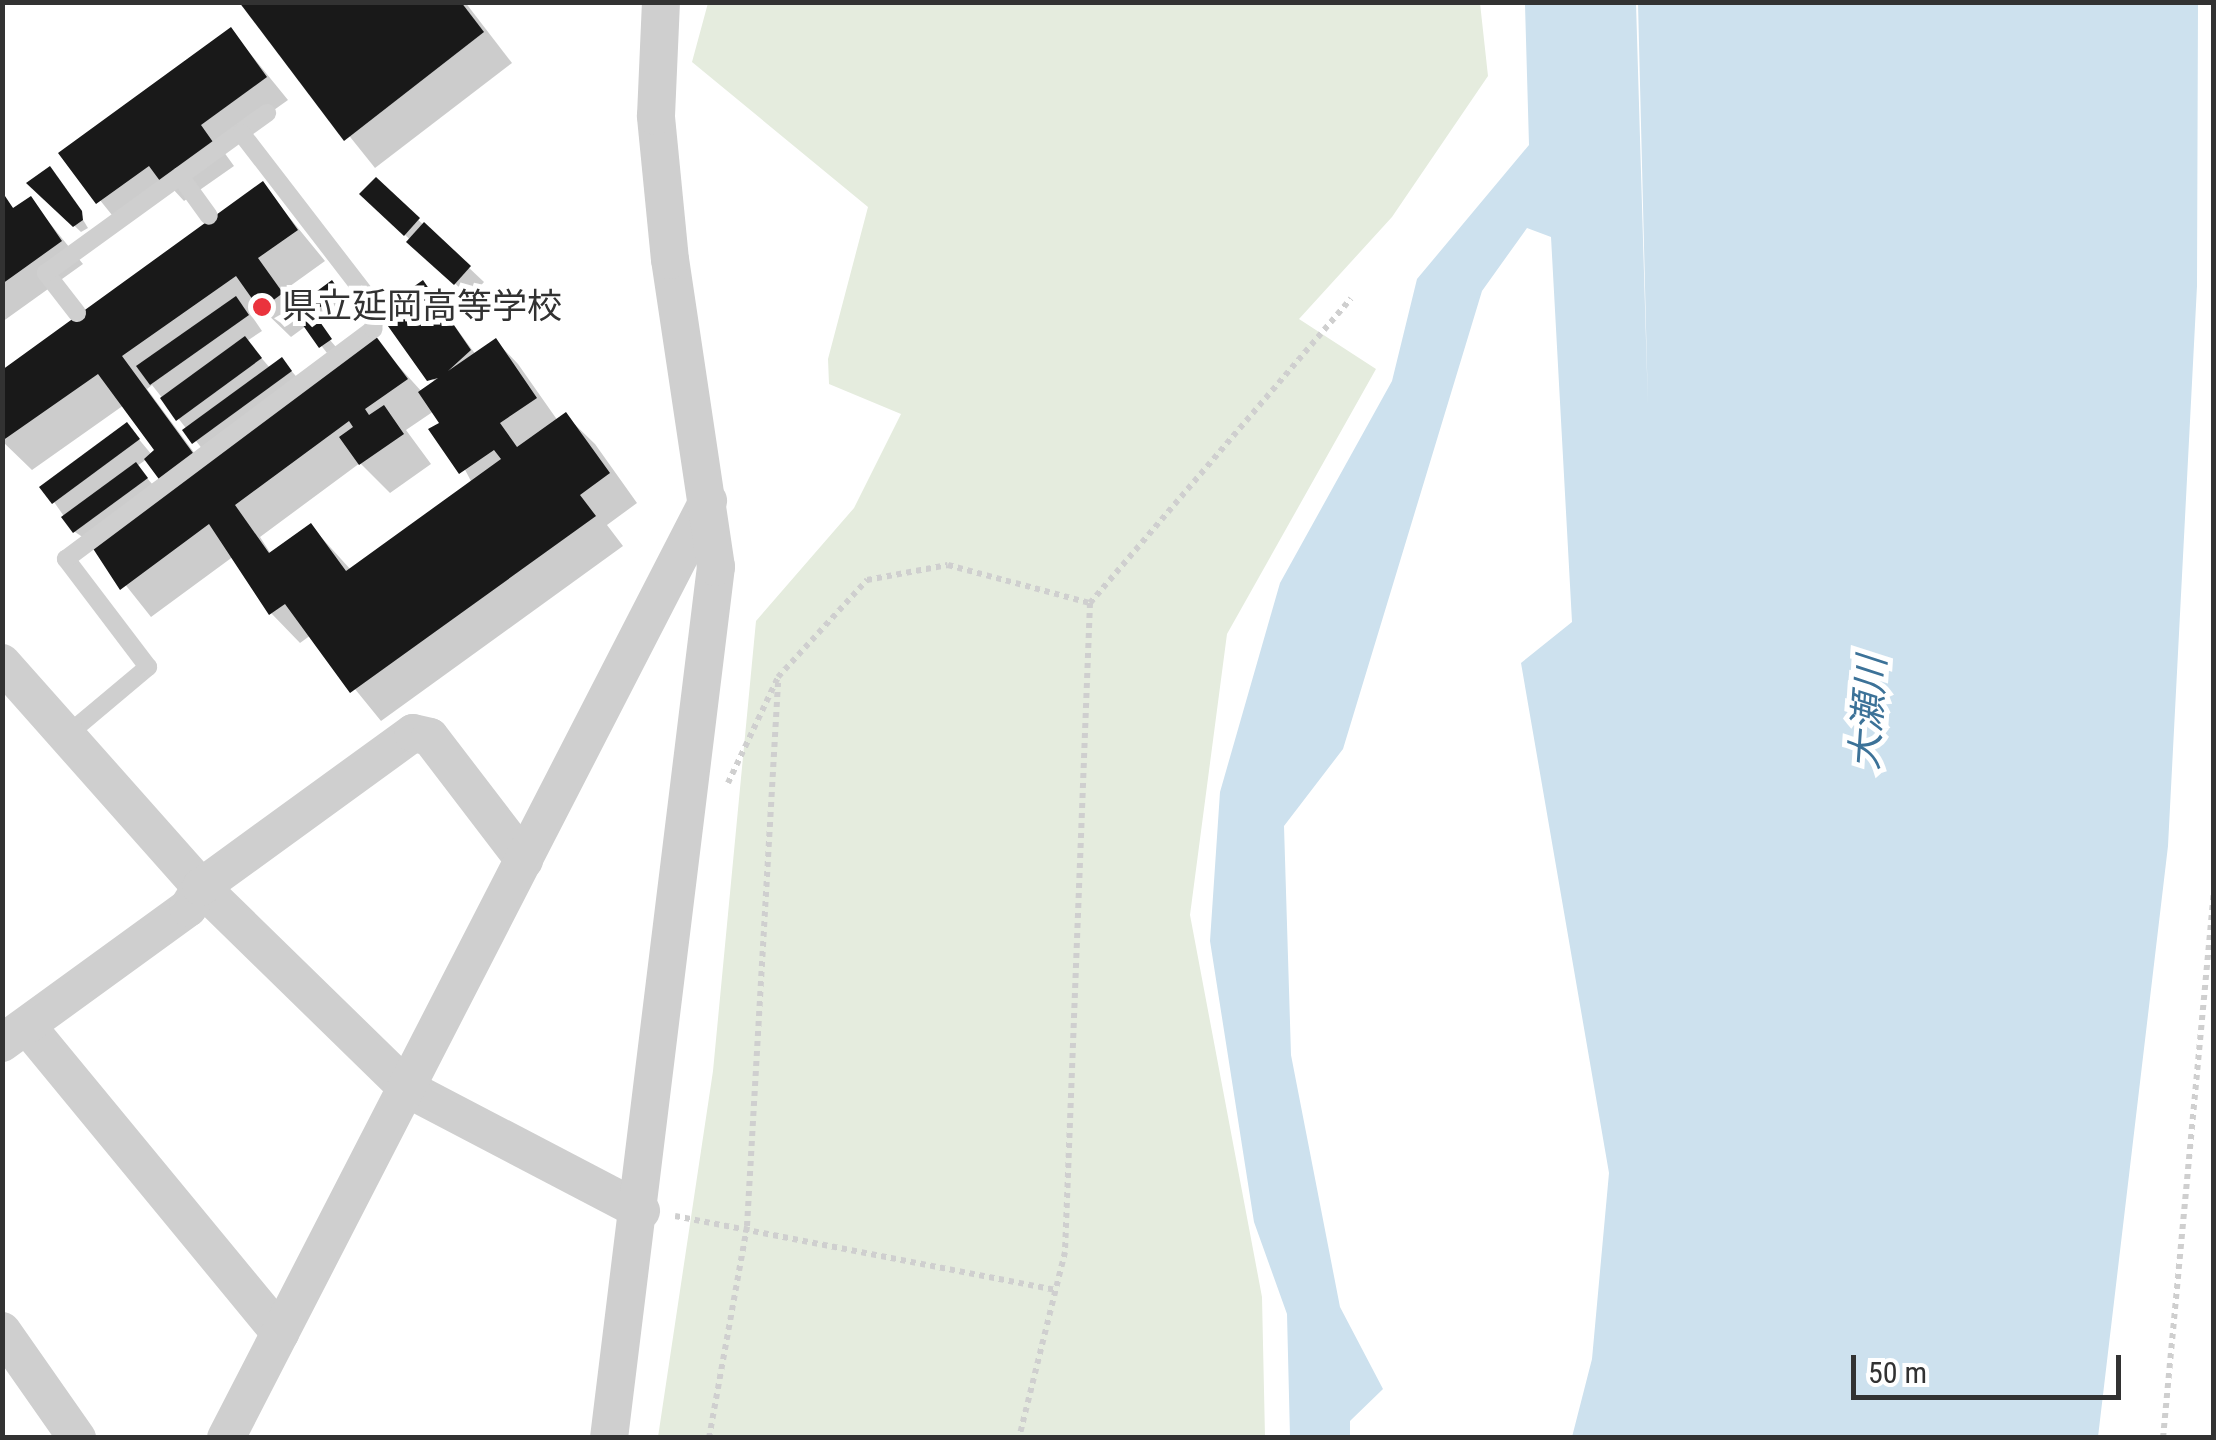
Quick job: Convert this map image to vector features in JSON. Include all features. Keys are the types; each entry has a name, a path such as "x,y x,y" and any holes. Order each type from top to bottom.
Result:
{"street":[{"path":"609,1438 641,1211 716,568 670,260 656,116 661,2"},
{"path":"226,1438 708,501"},
{"path":"2,662 201,887 408,1089 641,1211"},
{"path":"280,1333 15,1035 188,908 201,887 413,733 430,737 524,860"},
{"path":"6,1343 77,1438"}],"lane":[{"path":"77,312 46,273 267,113"},
{"path":"66,735 148,667 66,558 372,329 376,308 241,132"},
{"path":"180,176 209,216"}],"path":[{"path":"1019,1438 1065,1252 1090,603 1352,299"},
{"path":"688,818 719,803 778,677 867,580 948,564 1090,603"},
{"path":"709,1438 748,1226 778,677"},
{"path":"2163,1438 2214,890"},
{"path":"641,1211 748,1226 1056,1290"}],"shaded area":[{"path":"708,3 1480,3 1488,76 1392,217 1299,319 1376,369 1227,634 1190,915 1262,1297 1265,1437 658,1437 713,1071 756,621 854,508 901,414 829,384 828,359 868,207 692,62"}],"water":[{"name":"大瀬川","path":"1636,3 1648,408 1638,3 2198,3 2197,286 2168,846 2098,1437 1572,1437 1592,1359 1609,1173 1521,663 1572,622 1551,237 1527,228 1482,291 1343,749 1284,826 1291,1055 1340,1307 1383,1389 1350,1421 1350,1437 1290,1437 1287,1314 1254,1222 1210,941 1220,792 1280,583 1392,381 1417,279 1529,145 1525,5"}],"building":[{"path":"239,2 461,2 484,32 344,141"},
{"path":"231,27 267,77 201,125 213,142 160,181 149,166 96,204 58,153"},
{"path":"50,166 82,211 83,220 73,227 26,183"},
{"path":"376,177 420,218 404,236 359,194"},
{"path":"263,181 298,230 258,258 283,293 260,310 236,276 122,356 201,464 375,335 408,379 365,409 369,415 384,405 404,434 359,465 339,437 353,427 349,421 235,505 269,553 311,523 346,571 501,459 494,450 459,474 428,429 439,423 418,392 438,378 427,381 378,312 423,280 471,350 448,371 496,338 537,398 500,423 517,447 566,412 610,473 580,495 596,516 350,693 285,604 269,615 209,524 120,590 92,547 167,490 144,459 154,450 98,374 2,441 2,370"},
{"path":"5,196 13,208 31,196 62,241 2,284"},
{"path":"424,222 471,266 454,285 406,242"},
{"path":"332,280 341,293 313,312 305,300"},
{"path":"236,296 249,315 150,385 136,366"},
{"path":"313,312 332,339 319,348 300,321"},
{"path":"245,336 262,358 176,421 160,398"},
{"path":"282,357 292,371 192,444 182,430"},
{"path":"127,422 140,439 52,504 39,487"},
{"path":"136,462 148,478 73,533 61,517"}],"place":[{"name":"県立延岡高等学校","path":"262,307"}]}
